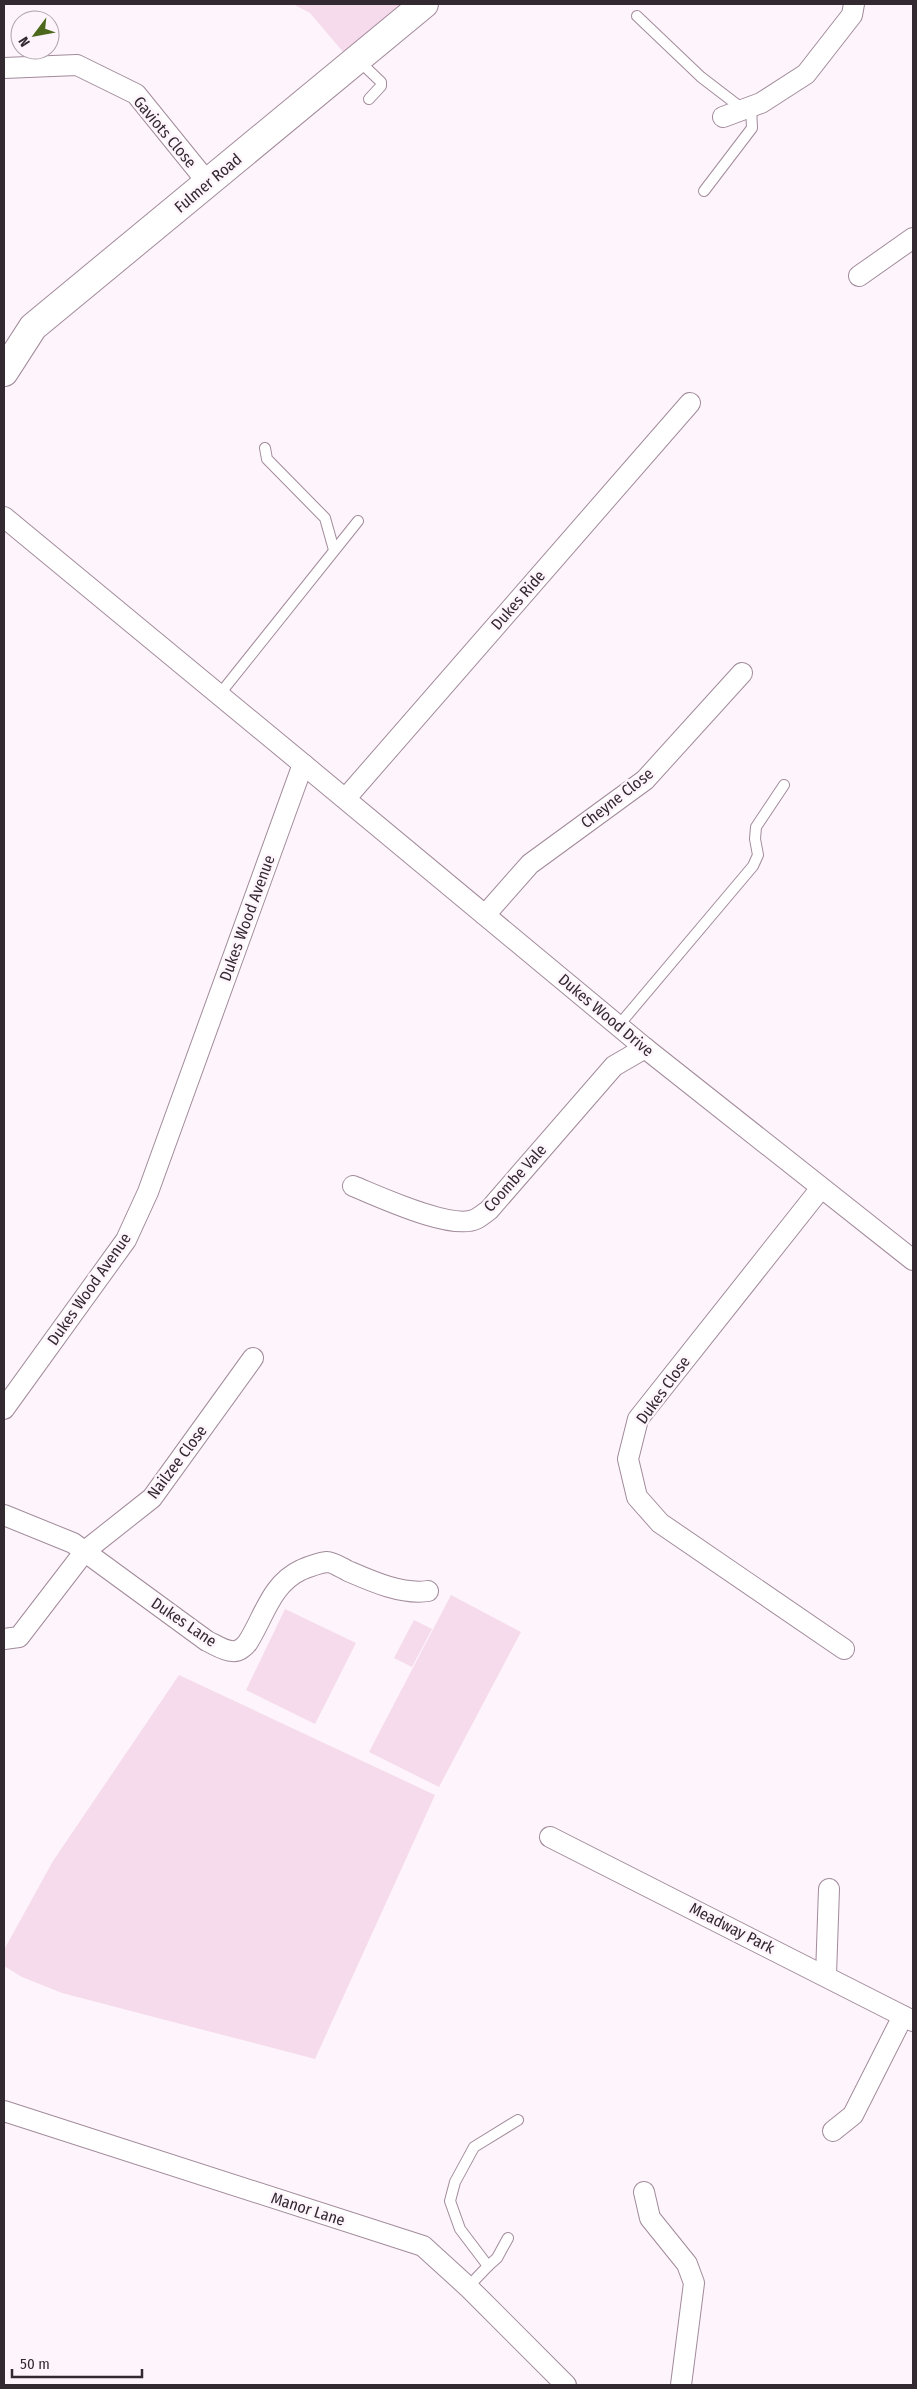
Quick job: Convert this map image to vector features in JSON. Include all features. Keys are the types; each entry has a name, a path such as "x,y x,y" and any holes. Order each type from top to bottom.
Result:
{"street":[{"name":"Fulmer Road","path":"4,372 34,327 424,4"},
{"path":"724,118 761,103 806,74 852,15 854,4"},
{"name":"Gaviots Close","path":"4,68 77,65 136,94 208,183"},
{"path":"859,276 913,238"},
{"name":"Dukes Ride","path":"346,798 690,403"},
{"path":"4,517 303,764"},
{"name":"Cheyne Close","path":"485,915 530,864 645,780 742,674"},
{"name":"Dukes Wood Drive","path":"303,764 645,1048 913,1260"},
{"name":"Dukes Wood Avenue","path":"4,1409 126,1240 144,1200 303,764"},
{"name":"Coombe Vale","path":"353,1186 435,1217 456,1221 475,1220 488,1210 614,1066 645,1048"},
{"name":"Dukes Close","path":"820,1188 638,1419 628,1459 637,1497 660,1523 844,1649"},
{"name":"Nailzee Close","path":"4,1639 18,1637 85,1551 152,1498 253,1358"},
{"name":"Dukes Lane","path":"4,1515 74,1543 207,1641 232,1651 240,1650 247,1644 262,1612 278,1588 290,1577 314,1566 328,1562 372,1580 404,1590 416,1593 428,1591"},
{"name":"Meadway Park","path":"550,1837 908,2018"},
{"path":"826,1975 829,1889"},
{"path":"833,2131 853,2115 908,2018"},
{"name":"Manor Lane","path":"4,2111 423,2246 468,2287 566,2385"},
{"path":"644,2192 650,2218 659,2232 687,2264 694,2283 681,2385"}],"lane":[{"path":"637,16 701,77 747,108 752,128 704,191"},
{"path":"358,59 381,82 381,86 369,100"},
{"path":"265,448 267,459 325,518 334,550"},
{"path":"219,694 358,521"},
{"path":"618,1025 752,866 758,856 755,839 756,827 784,785"},
{"path":"488,2266 460,2229 450,2201 455,2182 474,2146 518,2120"},
{"path":"468,2287 497,2258 508,2238"}],"shaded area":[{"path":"293,4 404,4 344,53 310,13"},
{"path":"451,1595 521,1632 439,1787 369,1752"},
{"path":"285,1609 356,1643 315,1724 246,1690"},
{"path":"414,1620 432,1629 412,1667 394,1658"},
{"path":"179,1675 435,1795 315,2059 62,1993 22,1977 4,1966 5,1948 53,1861"}]}
